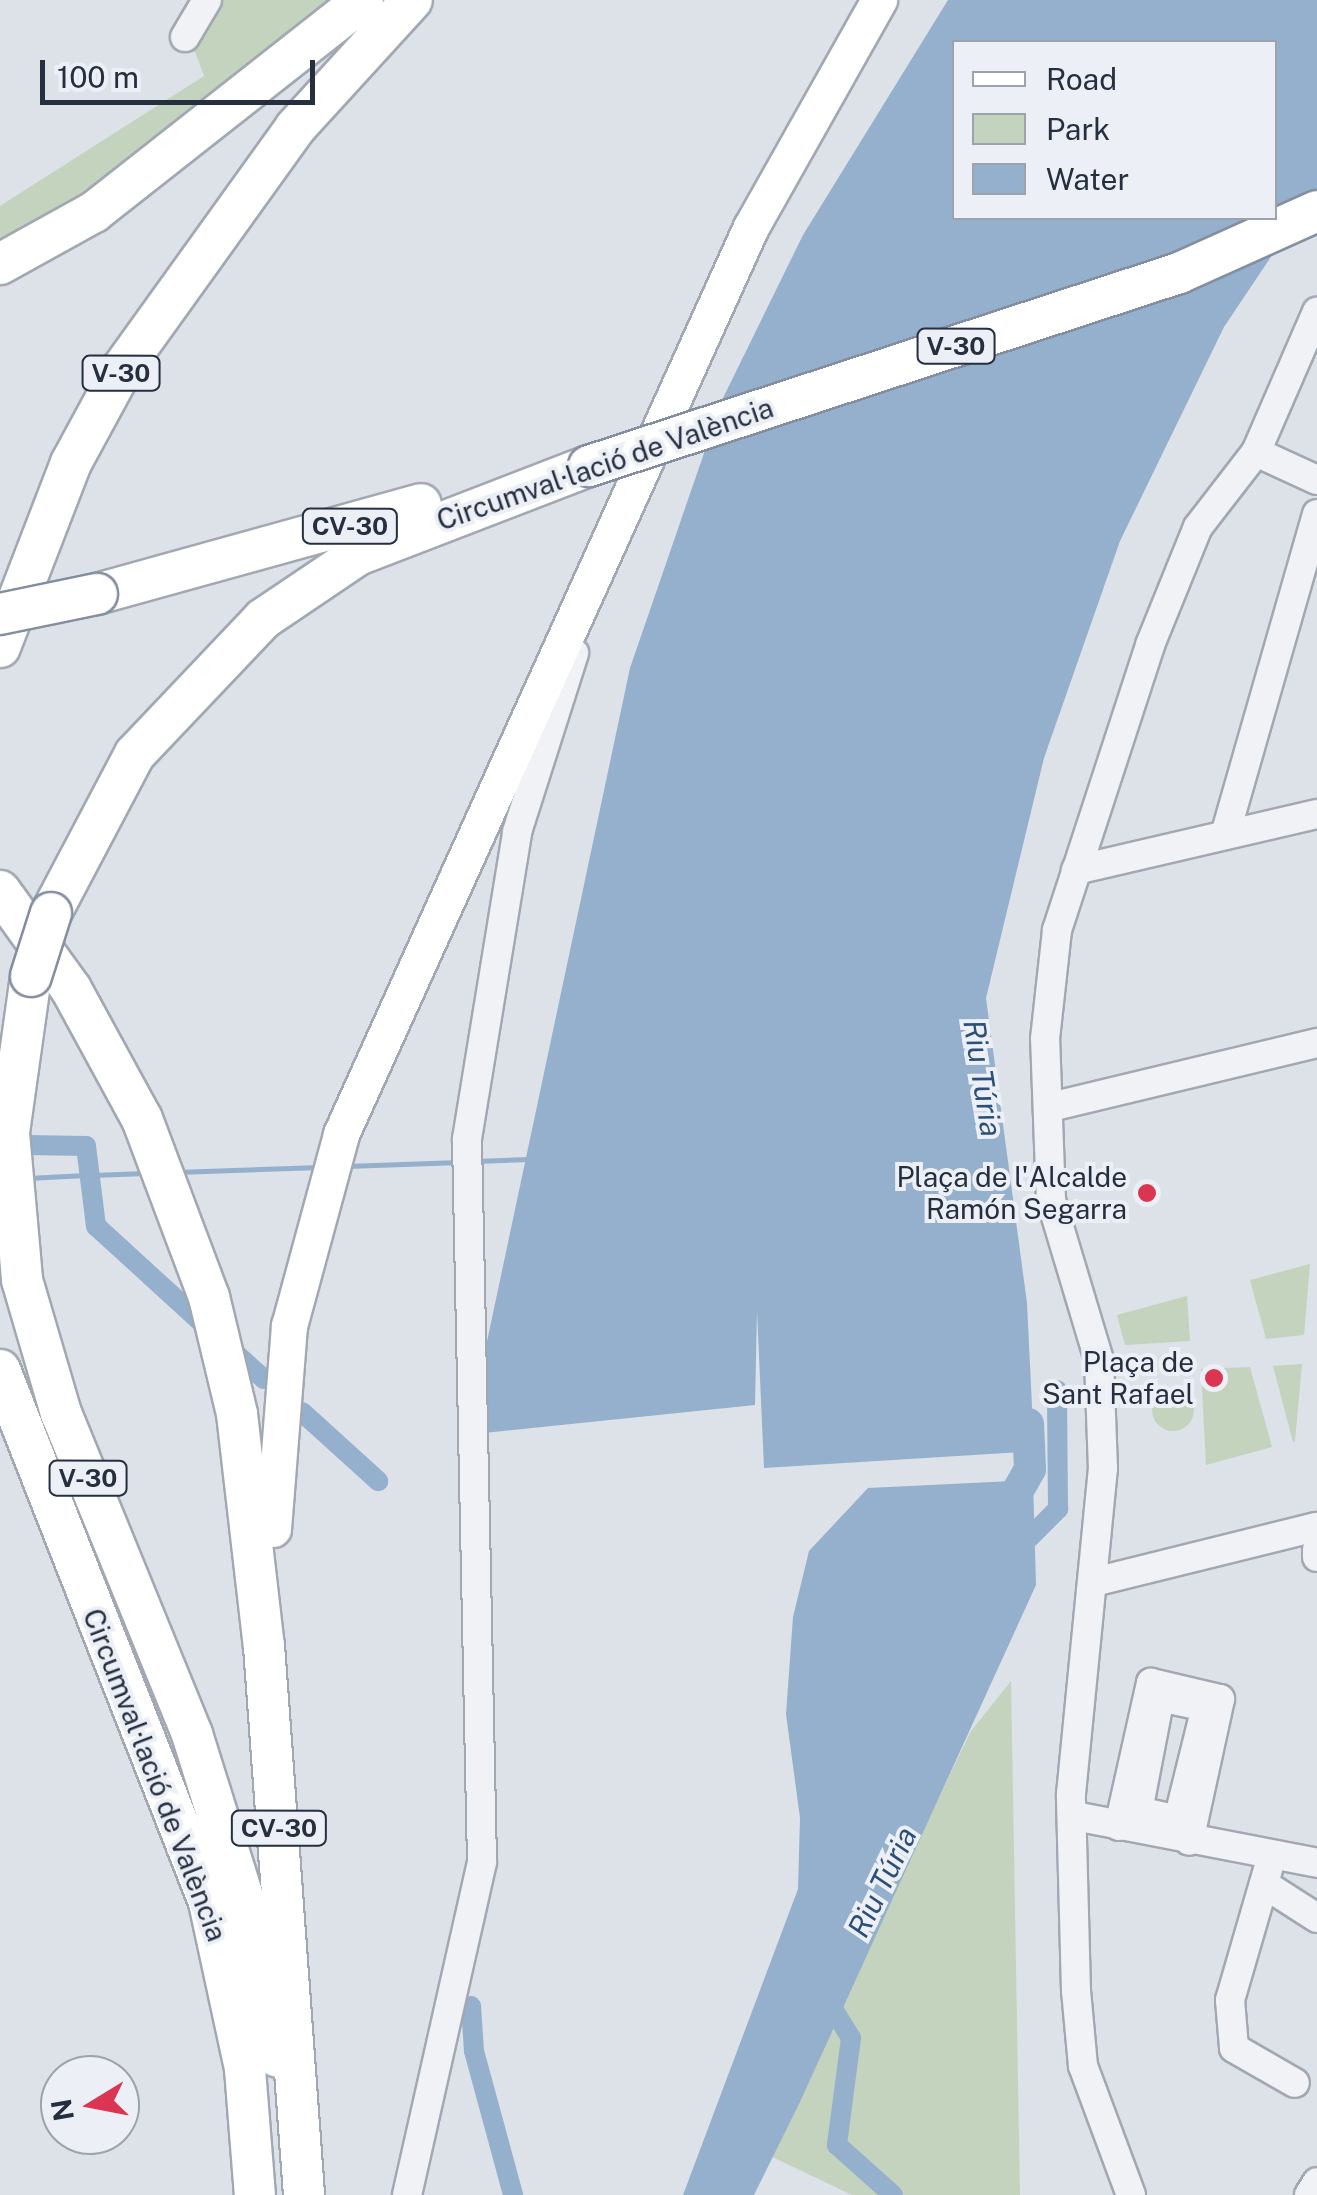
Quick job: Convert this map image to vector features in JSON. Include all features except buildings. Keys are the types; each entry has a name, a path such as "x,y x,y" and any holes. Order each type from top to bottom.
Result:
{"highway":[{"path":"0,264 94,212 363,0"},
{"name":"V-30","path":"0,647 71,463 122,369 295,128 412,0"},
{"name":"CV-30","path":"1277,214 1317,194"},
{"name":"Circumval·lació de València","path":"288,2195 278,2064 244,1900 192,1734 38,1347 12,1213 9,1134 31,976 51,913 135,754 263,619 358,555 594,456 1179,273 1317,211"},
{"name":"CV-30","path":"0,614 97,594 594,456 1174,259 1263,220"},
{"path":"0,891 71,990 142,1119 184,1224 237,1414 264,1646"},
{"name":"Circumval·lació de València","path":"0,1370 209,1902 245,2069 255,2195"},
{"path":"0,1437 74,1604 114,1667"},
{"path":"264,1646 273,1529"},
{"name":"CV-30","path":"264,1646 294,2010 304,2195"}],"main road":[{"path":"273,1529 289,1326 320,1194 341,1134 751,227 879,0"}],"street":[{"path":"186,37 208,0"},
{"path":"1131,2195 1083,2066 1074,1816 1098,1582 1099,1360 1050,1200 1045,1039 1057,930 1198,527 1256,452 1317,312"},
{"path":"407,2195 482,1862 464,1173 467,1139 517,832 591,605 679,391"},
{"path":"1256,452 1317,480"},
{"path":"1225,835 1317,514"},
{"path":"1076,870 1317,814"},
{"path":"1050,1107 1317,1043"},
{"path":"1098,1582 1317,1527"},
{"path":"1119,1826 1151,1683 1220,1699 1184,1831"},
{"path":"1074,1816 1119,1826 1184,1831 1268,1871 1317,1918"},
{"path":"1268,1871 1317,1863"},
{"path":"1268,1871 1230,2000 1234,2048 1295,2083"},
{"path":"1309,2195 1317,2182"}],"green space":[{"path":"223,0 339,0 75,202 0,244 0,206 204,76 192,44"},
{"path":"1310,1264 1304,1335 1266,1339 1250,1280"},
{"path":"1187,1296 1190,1341 1125,1345 1117,1315"},
{"path":"1302,1364 1295,1441 1293,1442 1273,1366"},
{"path":"1250,1367 1272,1447 1206,1465 1201,1369"},
{"path":"1173,1389 1188,1395 1194,1410 1188,1425 1173,1431 1158,1425 1152,1410 1158,1395"},
{"path":"1011,1681 1020,2195 852,2195 766,2154 971,1731"}],"water":[{"path":"948,0 1317,0 1317,188 1224,327 1120,541 1044,758 986,998 1027,1303 1035,1468 1026,1469 1023,1452 764,1468 757,1311 755,1405 484,1433 482,1365 630,668 723,398 803,235"},
{"path":"1033,1480 1036,1585 799,2104 754,2195 683,2195 798,1889 800,1818 786,1714 793,1617 809,1551 868,1488"}],"waterway":[{"path":"26,1145 86,1146 96,1226 201,1322"},
{"path":"476,1161 530,1159"},
{"path":"346,1166 460,1162"},
{"path":"176,1172 320,1167"},
{"path":"93,1175 145,1173"},
{"path":"28,1178 85,1175"},
{"path":"235,1353 264,1379"},
{"path":"1018,1549 1058,1509 1057,1390"},
{"path":"302,1412 378,1481"},
{"name":"Riu Túria","path":"1003,1517 1030,1469 1028,1424"},
{"path":"825,1996 851,2038 837,2145 893,2195"},
{"path":"471,2006 474,2051 513,2195"}],"place":[{"name":"Plaça de l'Alcalde Ramón Segarra","path":"1147,1193"},
{"name":"Plaça de Sant Rafael","path":"1214,1378"}]}
